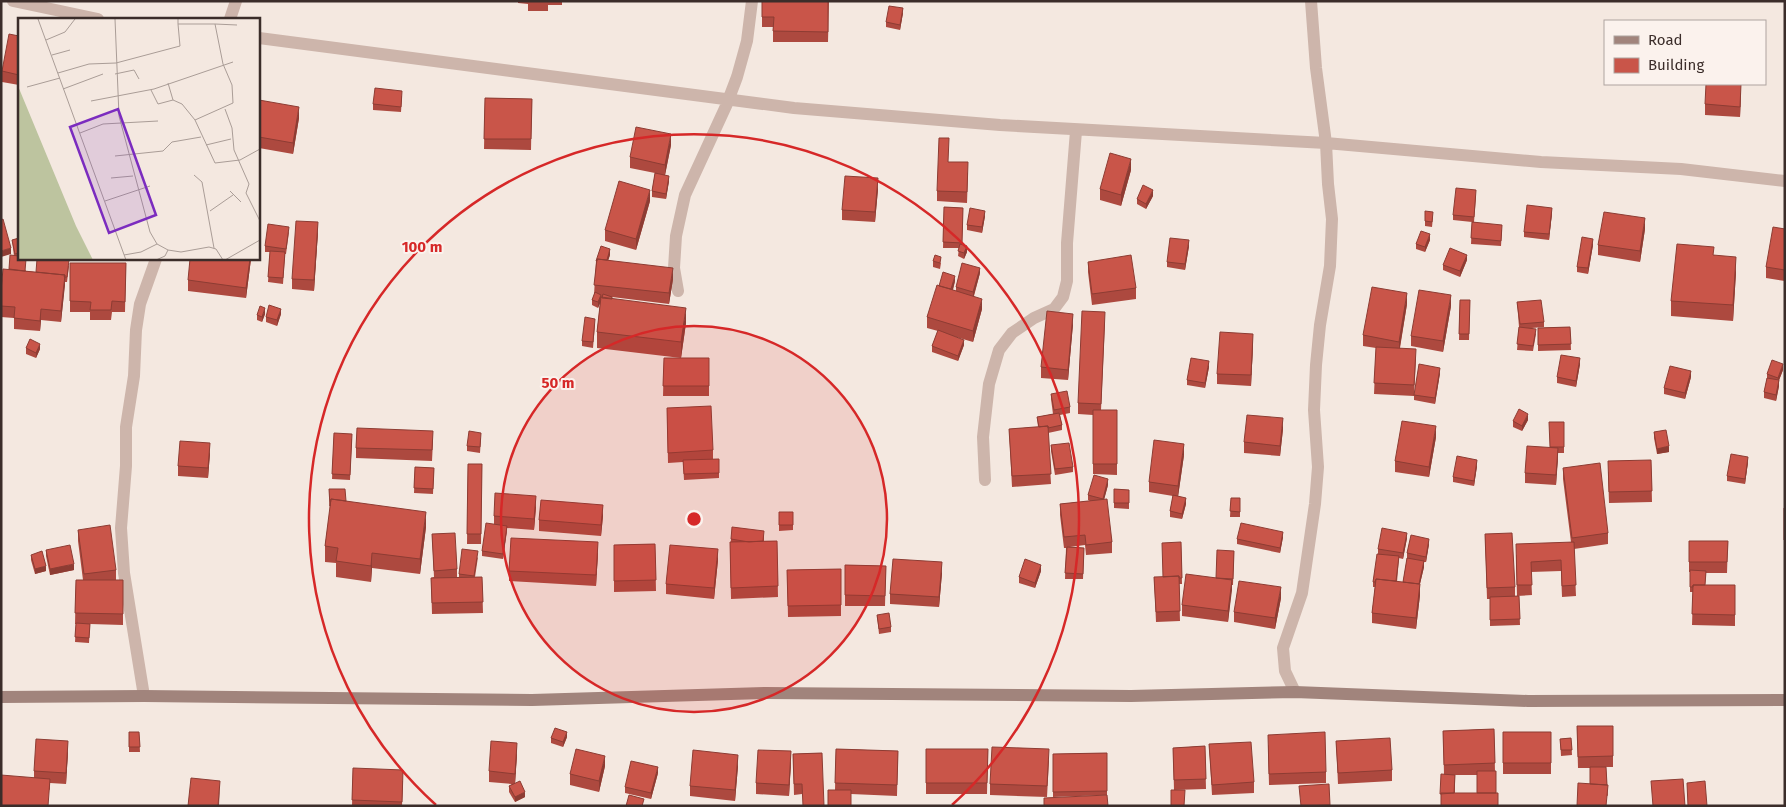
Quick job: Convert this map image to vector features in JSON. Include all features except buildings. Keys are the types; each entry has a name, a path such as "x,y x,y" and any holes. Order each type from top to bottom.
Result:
{"main road":[{"path":"1,697 144,696 532,700 766,693 1131,696 1295,692 1528,702 1785,700"}],"street":[{"path":"14,1 93,18"},
{"path":"230,18 236,1"},
{"path":"678,291 674,268 676,236 685,195 729,99 748,41 752,1"},
{"path":"1295,692 1284,671 1282,648 1302,593 1315,504 1318,467 1314,410 1317,381 1316,364 1320,325 1330,266 1332,219 1311,1"},
{"path":"260,38 794,108 1076,130 1326,143 1541,162 1681,169 1785,182"},
{"path":"985,480 984,428 989,384 999,350 1012,333 1034,318 1054,309 1063,297 1067,281 1067,243 1076,130"},
{"path":"144,696 124,573 121,528 126,466 126,427 134,376 136,330 140,304 156,260"}]}
